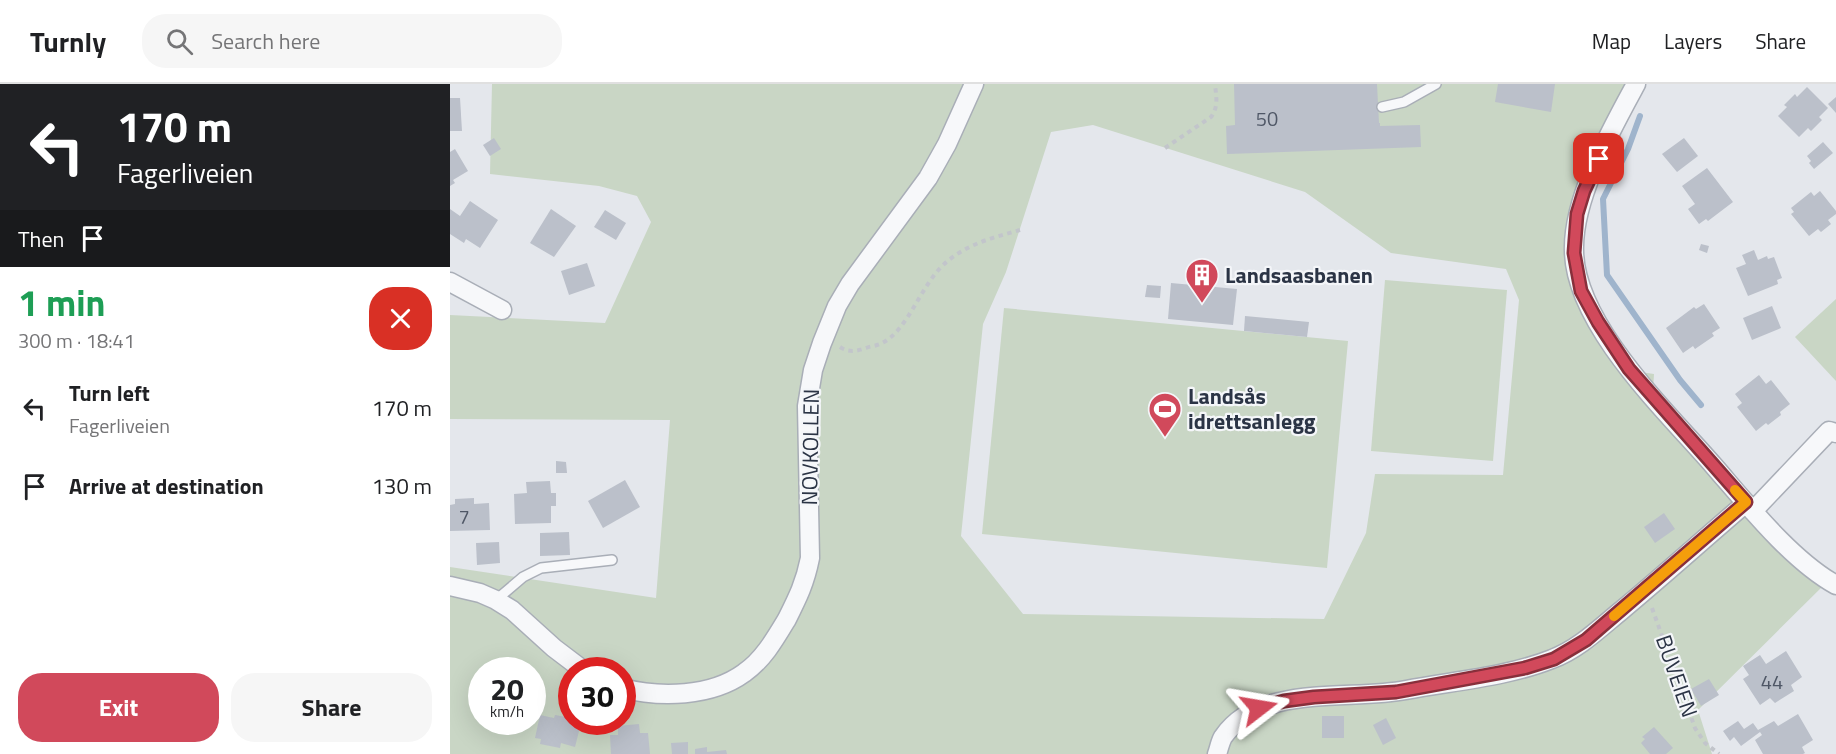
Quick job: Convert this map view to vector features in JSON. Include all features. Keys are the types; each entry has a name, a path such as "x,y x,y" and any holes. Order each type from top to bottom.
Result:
{"street":[{"name":"NOVKOLLEN","path":"636,690 673,694 716,687 744,673 765,654 784,624 801,593 810,558 807,406 813,370 824,336 850,284 928,178 947,144 974,84"},
{"path":"1636,84 1606,142 1584,191 1577,214 1574,253 1581,291 1629,369 1749,507 1798,557 1836,585"},
{"path":"450,282 502,310"},
{"path":"1217,754 1222,739 1236,723 1259,708 1284,701 1314,697 1396,692 1525,668 1554,659 1586,640 1749,507 1834,427"},
{"path":"450,586 480,593 496,600 512,610 566,657"}],"lane":[{"path":"1382,107 1404,102 1436,84"},
{"path":"496,600 523,577 541,568 612,560"}],"path":[{"path":"1165,148 1211,117 1216,110 1217,102 1215,84"},
{"path":"824,336 846,351 881,344 905,321 933,274 948,260 967,247 988,238 1020,230"},
{"name":"BUVEIEN","path":"1646,590 1695,728 1704,743 1719,754"}],"green space":[{"path":"492,84 1644,84 1595,164 1575,258 1590,304 1640,372 1654,374 1653,390 1827,582 1698,710 1712,754 450,754 450,567 656,598 670,420 450,419 450,315 605,323 651,222 637,196 599,186 490,174","holes":["1093,125 1305,192 1391,253 1506,269 1519,300 1503,475 1375,474 1366,533 1324,619 1023,614 961,536 983,324 1006,272 1051,132"]},
{"path":"1385,280 1507,290 1493,461 1371,451"},
{"path":"1836,299 1836,381 1795,337"},
{"name":"Landsås idrettsanlegg","path":"1004,308 1348,341 1327,568 982,534"}],"building":[{"path":"1234,84 1377,84 1380,126 1420,125 1421,147 1227,154 1226,126 1235,125"},
{"path":"1498,84 1555,84 1551,112 1495,102"},
{"path":"1807,87 1828,108 1819,117 1822,120 1811,131 1808,128 1799,137 1778,116 1787,107 1784,105 1795,94 1797,97"},
{"path":"1836,97 1836,113 1828,104"},
{"path":"450,98 460,98 462,131 450,131"},
{"path":"494,138 501,149 490,156 483,145"},
{"path":"1684,138 1698,156 1677,172 1662,154"},
{"path":"1823,142 1833,153 1814,169 1807,156"},
{"path":"455,149 468,171 453,180 455,183 450,186 450,152"},
{"path":"1707,168 1733,202 1708,221 1706,219 1699,224 1688,209 1695,204 1682,186"},
{"path":"1820,191 1836,214 1828,220 1831,224 1821,232 1818,229 1809,236 1791,214 1794,212 1791,208 1811,192 1814,196"},
{"path":"470,201 498,220 480,248 466,239 464,243 450,234 450,209 460,216"},
{"path":"551,209 576,226 554,257 530,243"},
{"path":"605,210 626,223 616,240 594,227"},
{"path":"1701,244 1709,246 1707,253 1699,250"},
{"path":"1754,250 1758,260 1767,256 1768,259 1774,257 1782,278 1777,280 1778,284 1748,296 1736,268 1746,264 1742,255"},
{"path":"587,263 595,286 569,295 561,271"},
{"name":"Landsaasbanen","path":"1171,283 1237,289 1233,325 1168,319"},
{"path":"1147,285 1161,286 1160,298 1145,297"},
{"path":"1704,304 1720,328 1712,333 1714,336 1695,349 1693,346 1683,353 1666,328 1694,307 1696,309"},
{"path":"1772,306 1781,328 1752,340 1743,318"},
{"path":"1245,316 1309,322 1307,337 1244,331"},
{"path":"1759,375 1766,384 1771,380 1790,404 1780,412 1781,415 1756,431 1737,407 1742,403 1735,394"},
{"path":"556,461 566,462 567,473 556,473"},
{"path":"625,480 640,507 603,528 588,501"},
{"path":"550,481 551,493 556,493 556,506 551,506 551,523 515,524 514,494 527,493 526,482"},
{"path":"474,498 474,504 489,503 490,530 450,531 450,505 455,504 455,499"},
{"path":"1664,513 1675,529 1655,543 1644,527"},
{"path":"569,532 570,555 540,556 540,533"},
{"path":"499,542 500,563 477,565 476,543"},
{"path":"1786,651 1802,677 1791,685 1794,691 1775,703 1770,698 1760,705 1743,679 1749,675 1743,666 1760,655 1766,664"},
{"path":"1709,679 1719,695 1701,706 1691,689"},
{"path":"1798,714 1813,740 1802,747 1805,753 1803,754 1763,754 1755,740 1762,735 1760,732 1741,746 1734,737 1730,741 1723,731 1738,721 1744,729 1753,723 1758,730 1774,721 1778,726"},
{"path":"555,715 558,716 558,735 578,735 575,747 561,743 560,748 540,744 541,739 535,738 536,735 546,735 546,716 554,718"},
{"path":"1322,716 1344,716 1344,738 1322,738"},
{"path":"1386,718 1396,738 1383,745 1373,725"},
{"path":"636,724 639,724 640,733 648,733 650,754 611,754 610,735 636,735"},
{"path":"1654,727 1673,748 1666,754 1650,754 1641,743 1645,739 1642,737"},
{"path":"688,742 688,754 672,754 671,743"},
{"path":"707,747 707,752 726,750 727,754 695,754 695,749"}],"waterway":[{"path":"1640,116 1628,149 1603,199 1607,275 1680,380 1701,405"}],"slow traffic":[{"path":"1614,616 1746,502 1735,490"}],"place":[{"name":"Landsaasbanen","path":"1202,304"},
{"name":"Landsås idrettsanlegg","path":"1165,438"}],"route":[{"path":"1259,708 1284,701 1314,697 1396,692 1525,668 1554,659 1586,640 1746,502 1629,369 1581,291 1574,253 1577,214 1584,191 1599,159"}]}
